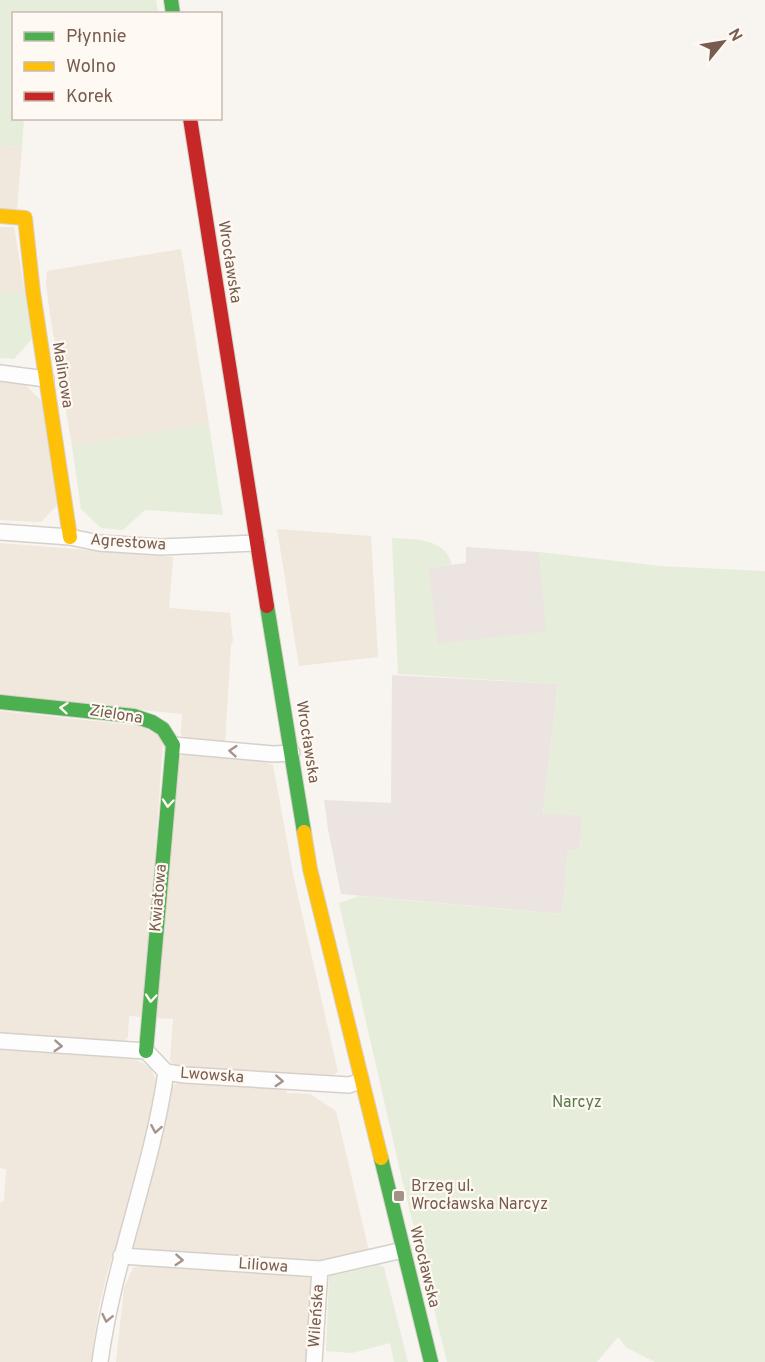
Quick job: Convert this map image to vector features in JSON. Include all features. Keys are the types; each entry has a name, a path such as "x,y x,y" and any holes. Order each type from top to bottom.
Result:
{"street":[{"name":"Wrocławska","path":"190,120 256,543 310,869 431,1362"},
{"name":"Malinowa","path":"0,216 25,218 33,292 70,537"},
{"path":"0,373 46,379"},
{"name":"Agrestowa","path":"0,532 161,547 256,543"},
{"name":"Zielona","path":"0,702 134,716 153,721 162,728 173,745"},
{"path":"173,745 273,754 292,753"},
{"name":"Kwiatowa","path":"146,1051 173,745"},
{"path":"0,1041 146,1051"},
{"name":"Lwowska","path":"146,1051 165,1072 185,1075 348,1085 361,1081"},
{"path":"100,1362 103,1335 121,1256 154,1142 165,1072"},
{"name":"Liliowa","path":"121,1256 320,1269 403,1250"},
{"name":"Wileńska","path":"314,1362 320,1269"}],"shaded area":[{"path":"0,146 22,147 17,211 0,210"},
{"path":"0,227 14,227 25,293 0,291"},
{"path":"181,249 209,424 72,446 50,314 46,285 47,271"},
{"path":"0,380 22,382 42,401 58,504 41,522 0,520"},
{"path":"277,529 371,536 378,657 299,666"},
{"path":"0,543 173,557 169,608 230,613 233,641 225,743 185,739 181,735 182,714 0,696"},
{"path":"466,547 539,552 547,632 437,645 428,568 466,563"},
{"path":"392,675 558,684 543,813 582,815 580,850 568,851 562,914 341,894 324,800 391,803"},
{"path":"0,711 150,727 163,741 144,1017 129,1016 128,1037 123,1042 0,1033"},
{"path":"186,753 261,761 273,765 293,874 338,1072 331,1077 176,1067 170,1060 173,1019 157,1018 178,758"},
{"path":"0,1050 133,1059 151,1069 155,1078 156,1089 148,1135 138,1176 107,1273 98,1312 91,1362 0,1362 0,1203 4,1201 6,1169 0,1168"},
{"path":"180,1080 287,1088 286,1093 310,1094 336,1111 369,1251 313,1263 133,1251 129,1243 168,1090"},
{"path":"141,1265 188,1270 189,1267 313,1275 306,1362 116,1362 124,1288 133,1268"}],"green space":[{"path":"0,0 156,0 158,12 12,12 12,120 24,120 22,147 0,146"},
{"path":"0,291 25,293 32,339 14,359 0,358"},
{"path":"209,424 223,515 145,510 123,530 101,528 81,509 72,446"},
{"name":"Narcyz","path":"392,538 419,540 436,545 443,549 452,565 428,568 438,644 546,631 539,552 660,566 765,571 765,1362 655,1362 627,1348 618,1337 597,1362 447,1362 400,1171 339,903 359,896 562,914 568,851 580,850 582,815 543,814 558,684 398,674"},
{"path":"379,1265 384,1267 408,1362 394,1362 390,1343 352,1353 326,1351 329,1276"}],"traffic: fast":[{"path":"171,0 173,12"},
{"path":"267,606 304,832"},
{"path":"0,702 134,716 152,722 163,729 173,745 146,1051"},
{"path":"381,1158 431,1362"}],"traffic: slow":[{"path":"0,216 25,218 33,292 70,537"},
{"path":"304,832 310,869 381,1158"}],"traffic: jam":[{"path":"190,120 267,606"}],"place":[{"name":"Brzeg ul. Wrocławska Narcyz","path":"399,1196"}]}
